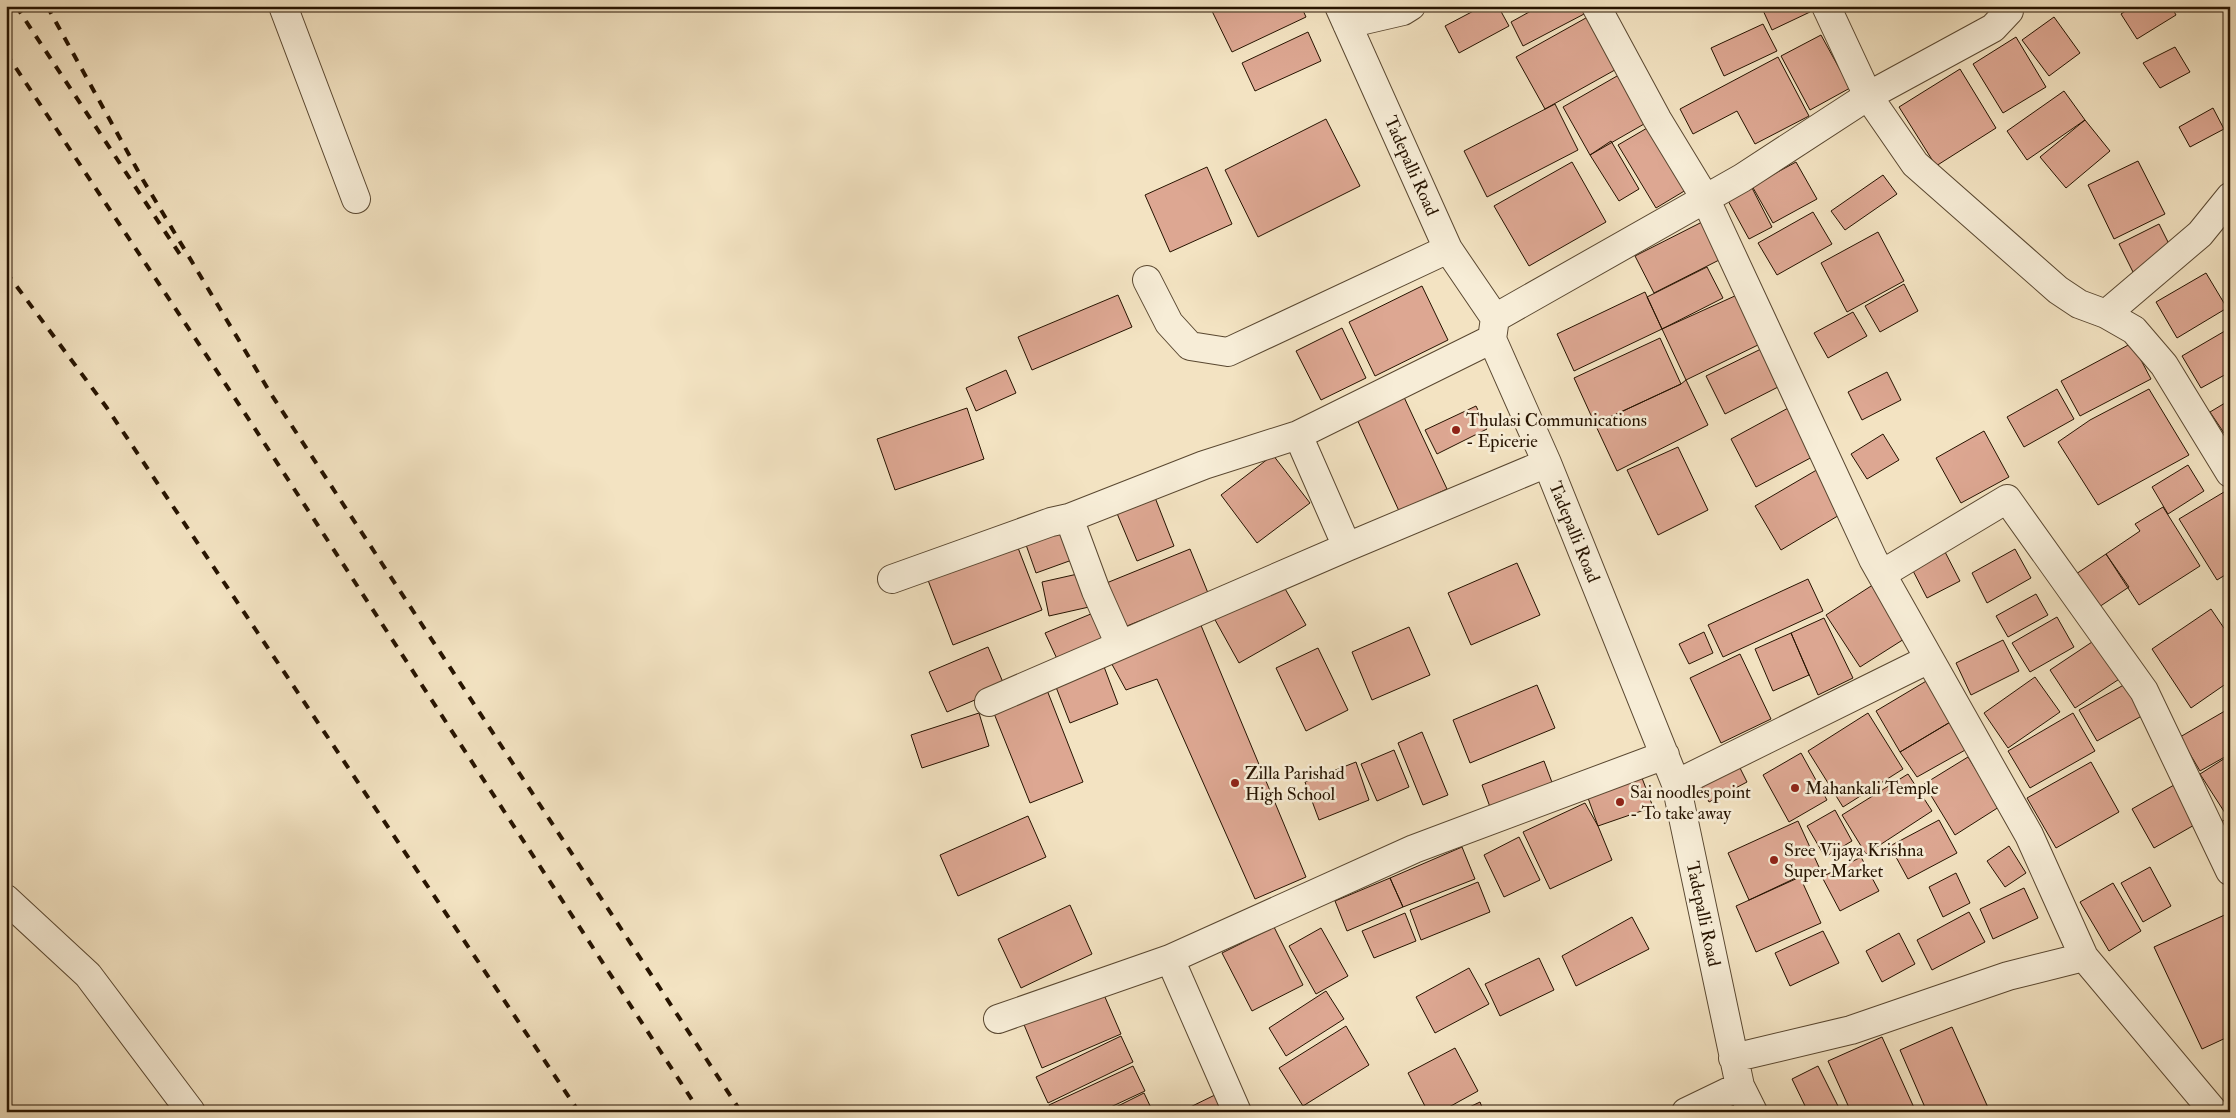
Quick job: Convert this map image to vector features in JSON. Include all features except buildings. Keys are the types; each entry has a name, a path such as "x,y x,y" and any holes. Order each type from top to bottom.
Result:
{"street":[{"path":"283,6 356,199"},
{"path":"1343,15 1403,11 1411,6"},
{"path":"1596,6 1657,119 1705,198 1882,574 1928,659 2029,835 2084,956 2214,1112"},
{"path":"1826,6 1868,96 1915,164 2058,290 2079,304 2106,314 2134,330 2164,365 2230,473"},
{"path":"892,579 1051,522 1070,518 1204,465 1298,435 1493,329 1705,198 1742,178 1868,96 1993,28 2009,11 2004,6"},
{"name":"Tadepalli Road","path":"1343,15 1448,249 1493,329 1676,784 1733,1058 1740,1086 1753,1112"},
{"path":"2106,314 2200,234 2230,197"},
{"path":"1147,280 1169,323 1190,346 1228,352 1448,249"},
{"path":"1298,435 1347,547"},
{"path":"989,702 1347,547 1547,464"},
{"path":"1882,574 2007,499 2144,691 2230,871"},
{"path":"1070,518 1096,591 1120,645"},
{"path":"1676,784 1928,659"},
{"path":"998,1019 1170,959 1414,849 1665,755"},
{"path":"6,899 88,975 191,1112"},
{"path":"1733,1058 1851,1030 2008,976 2084,956"},
{"path":"1170,959 1237,1112"},
{"path":"1686,1112 1740,1086"}],"railway":[{"path":"16,6 181,256"},
{"path":"47,6 143,180 271,394 741,1112"},
{"path":"6,53 244,412 700,1112"},
{"path":"6,272 107,408 579,1112"}],"place":[{"name":"Thulasi Communications - Epicerie","path":"1456,430"},
{"name":"Zilla Parishad High School","path":"1235,783"},
{"name":"Mahankali Temple","path":"1795,788"},
{"name":"Sai noodles point - To take away","path":"1620,802"},
{"name":"Sree Vijaya Krishna Super Market","path":"1774,860"}]}
